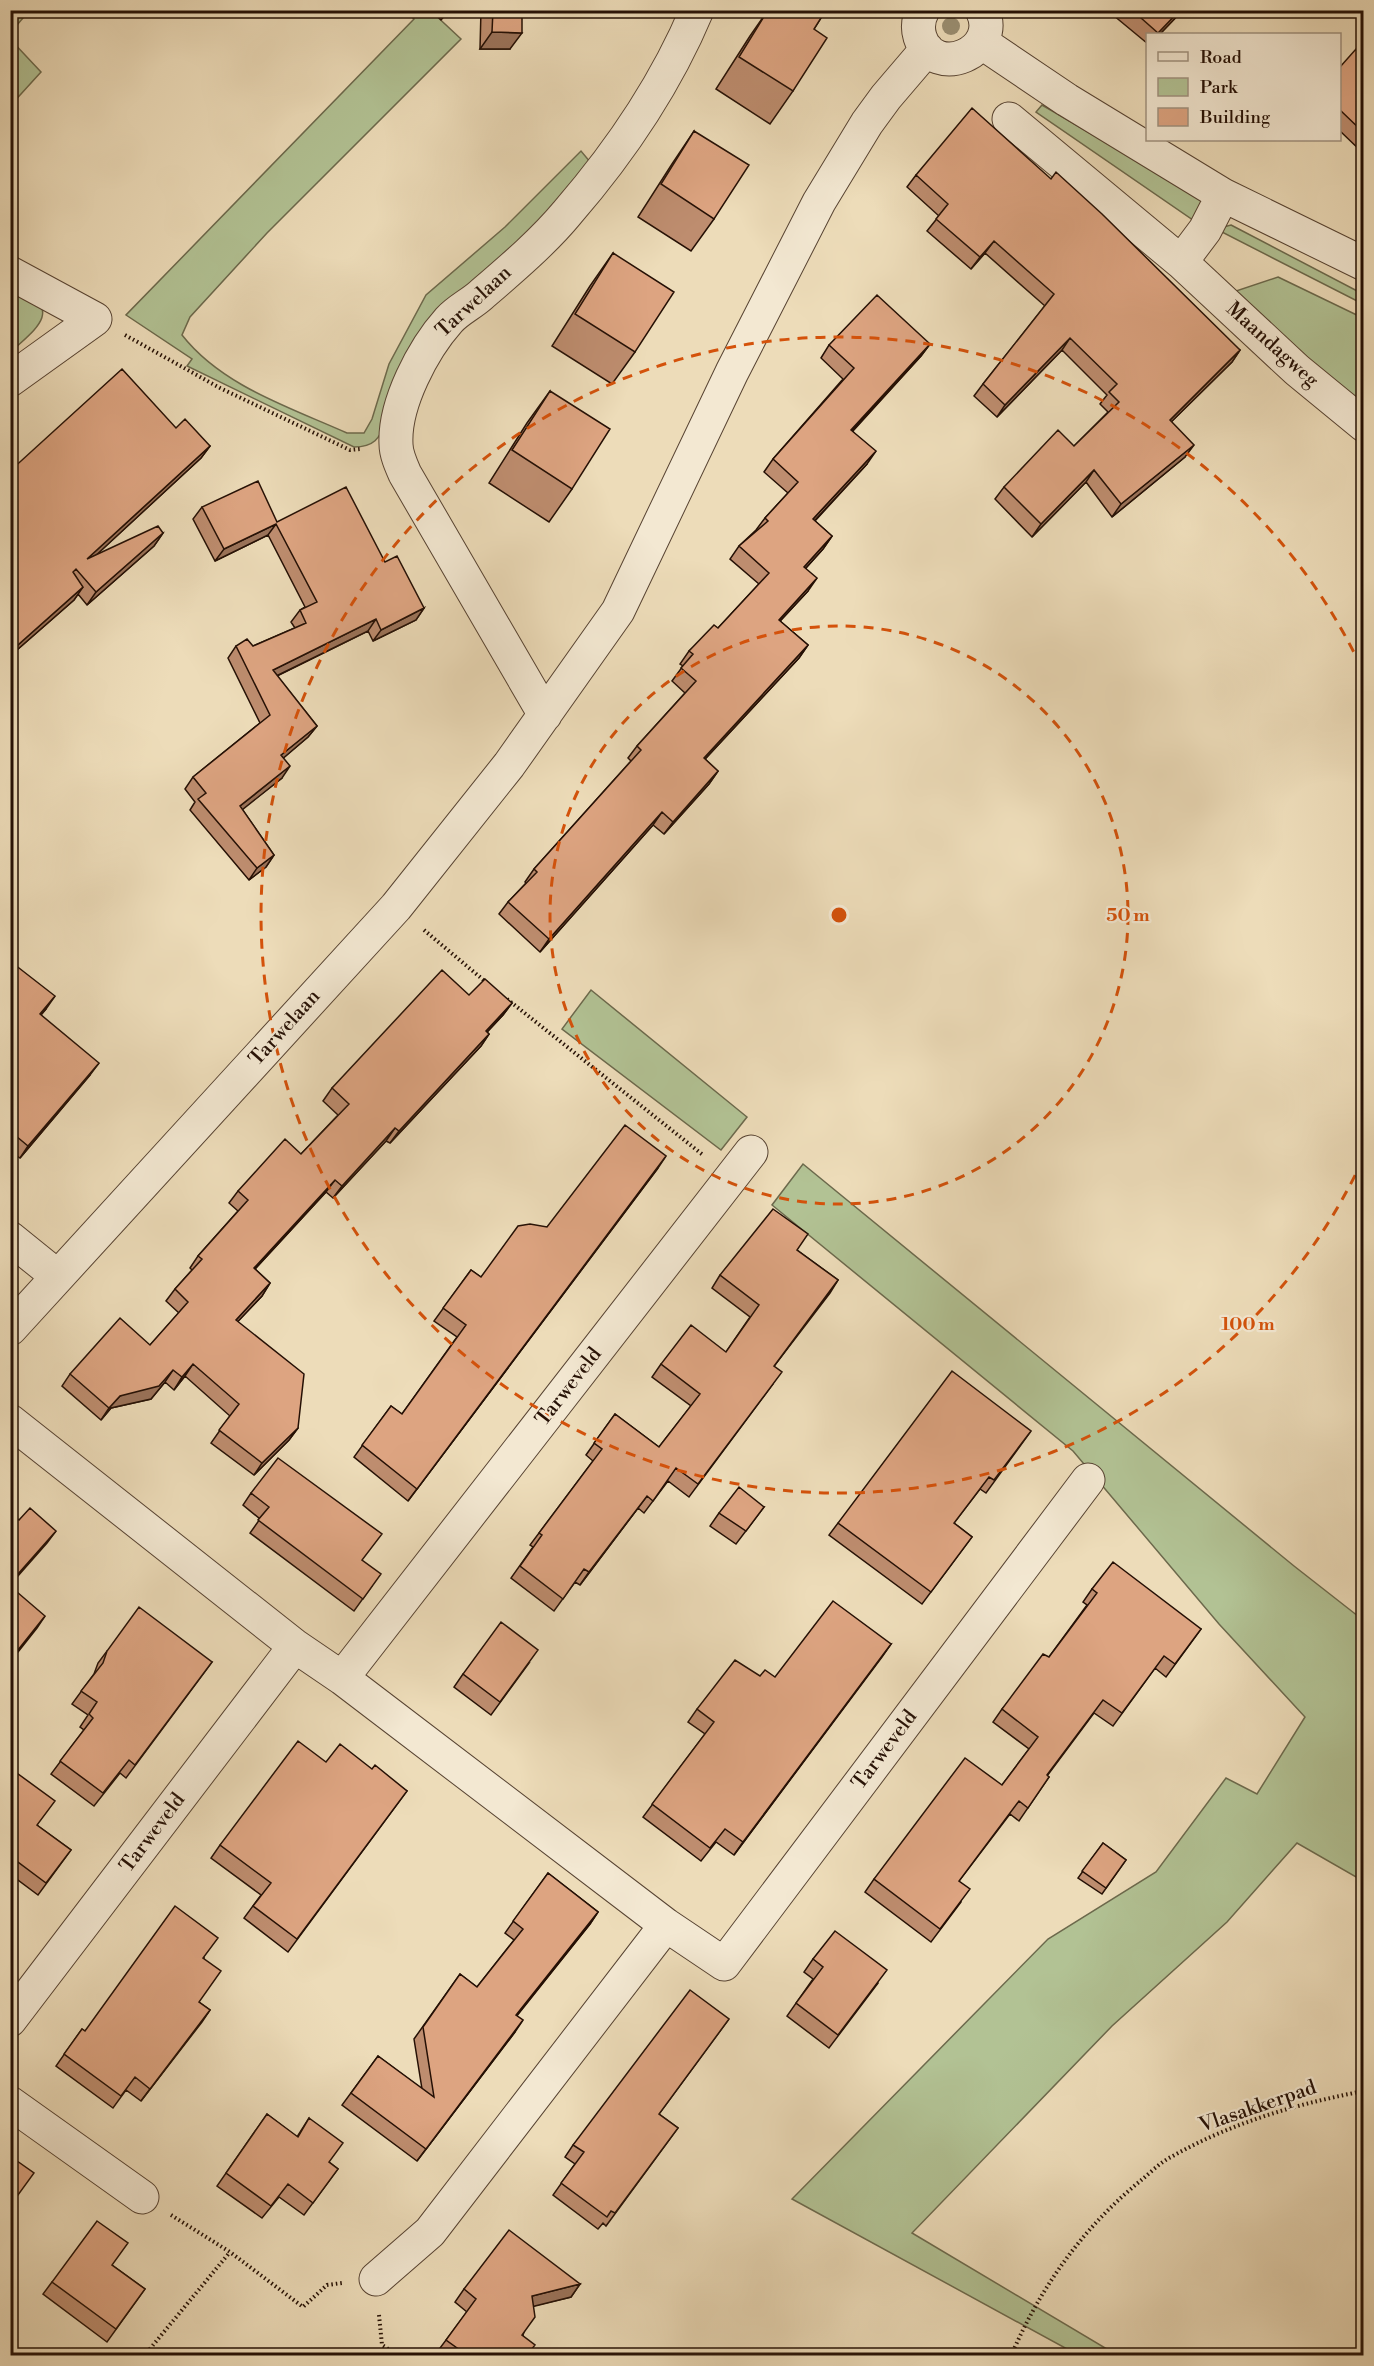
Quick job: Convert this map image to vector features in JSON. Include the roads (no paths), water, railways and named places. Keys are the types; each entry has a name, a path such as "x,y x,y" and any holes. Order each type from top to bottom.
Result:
{"street":[{"name":"Tarwelaan","path":"545,715 405,474 396,444 400,412 415,372 435,338 450,319 481,295 565,217 601,173 641,115 698,10"},
{"path":"923,10 918,29 927,50 935,56 956,59 966,57 981,42 986,25 982,10"},
{"path":"981,42 1067,100 1223,195 1364,264"},
{"name":"Tarwelaan","path":"10,1329 396,907 469,817 545,715 618,611 732,372 819,202 885,97 927,50"},
{"name":"Maandagweg","path":"1009,119 1181,262 1297,370 1364,425"},
{"path":"1181,262 1205,230 1223,195"},
{"path":"10,273 95,319 10,380"},
{"name":"Tarweveld","path":"342,1678 742,1165"},
{"path":"10,1238 57,1276"},
{"name":"Tarweveld","path":"10,1421 295,1646 342,1678 666,1925 724,1964 1088,1480"},
{"name":"Tarweveld","path":"10,2020 295,1646"},
{"path":"376,2279 430,2232 666,1925"},
{"path":"10,2103 142,2198"}]}
